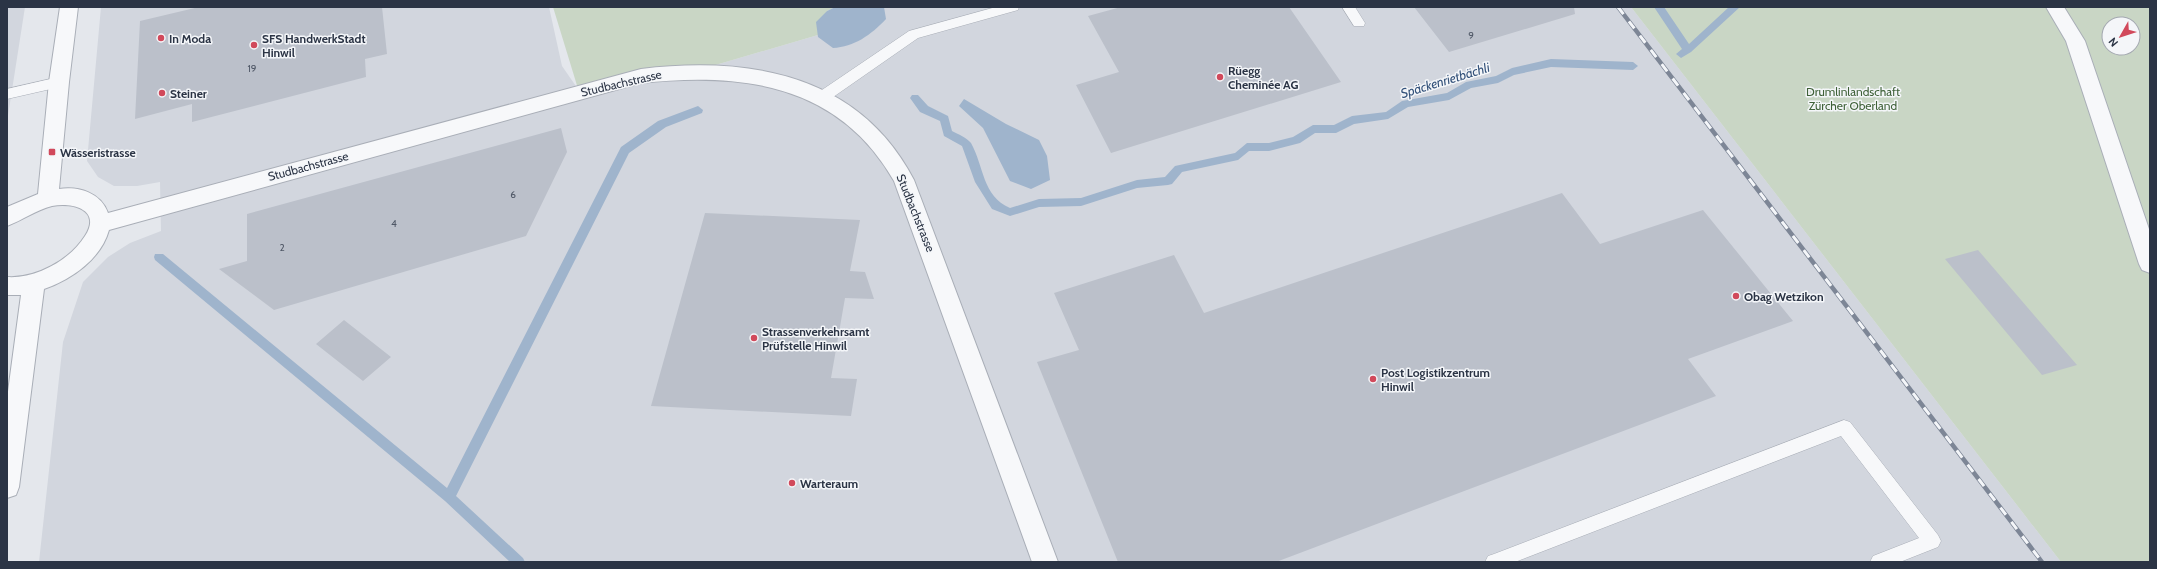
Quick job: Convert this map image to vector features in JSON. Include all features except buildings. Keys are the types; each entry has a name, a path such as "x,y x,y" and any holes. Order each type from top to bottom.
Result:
{"street":[{"path":"48,198 59,82 69,7"},
{"path":"2055,7 2068,27 2078,52 2150,264"},
{"name":"Studbachstrasse","path":"99,224 641,76 695,71 740,74 777,81 821,98 841,109 863,126 893,161 904,180 1045,562"},
{"path":"7,217 24,207 48,198 68,197 86,201 96,210 99,224 96,238 86,252 72,265 60,273 34,284 7,286"},
{"path":"7,487 34,284"}],"lane":[{"path":"821,98 914,34 1013,7"},
{"path":"1348,7 1359,23"},
{"path":"7,94 59,82"},
{"path":"1494,562 1844,428 1932,541 1880,562"}],"shaded area":[{"path":"7,7 25,7 7,122"},
{"path":"101,7 549,7 562,66 580,92 695,71 818,35 835,7 1631,7 2061,562 39,562 63,342 83,282 108,257 130,243 161,231 160,182 137,186 114,186 98,177 87,161"}],"green space":[{"path":"553,7 835,7 827,11 818,35 695,71 579,92"},
{"name":"Drumlinlandschaft Zürcher Oberland","path":"1631,7 2150,7 2150,562 2061,562"}],"water":[{"path":"835,7 884,7 886,19 868,35 855,43 833,48 818,37 816,22 827,11"},
{"path":"964,99 1006,124 1039,140 1047,156 1050,180 1031,189 1010,181 983,128 959,106"}],"waterway":[{"path":"1659,7 1688,50"},
{"name":"Späckenrietbächli","path":"1688,50 1735,7"},
{"name":"Späckenrietbächli","path":"1681,54 1688,50"},
{"name":"Späckenrietbächli","path":"915,98 924,109 944,119 948,133 966,144 980,182 996,206 1010,212 1039,203 1081,202 1137,184 1168,181 1179,169 1238,156 1247,147 1269,147 1296,140 1313,129 1336,129 1352,120 1388,115 1406,104 1449,96 1469,85 1498,79 1512,72 1551,63 1633,66"},
{"path":"449,497 625,150 662,124 698,110"},
{"path":"159,257 449,497"},
{"path":"449,497 519,562"}],"railway":[{"path":"1618,7 2042,562"}],"place":[{"name":"In Moda","path":"161,38"},
{"name":"SFS HandwerkStadt Hinwil","path":"254,45"},
{"name":"Rüegg Cheminée AG","path":"1220,77"},
{"name":"Steiner","path":"162,93"},
{"name":"Wässeristrasse","path":"52,152"},
{"name":"Obag Wetzikon","path":"1736,296"},
{"name":"Strassenverkehrsamt Prüfstelle Hinwil","path":"754,338"},
{"name":"Post Logistikzentrum Hinwil","path":"1373,379"},
{"name":"Warteraum","path":"792,483"}]}
